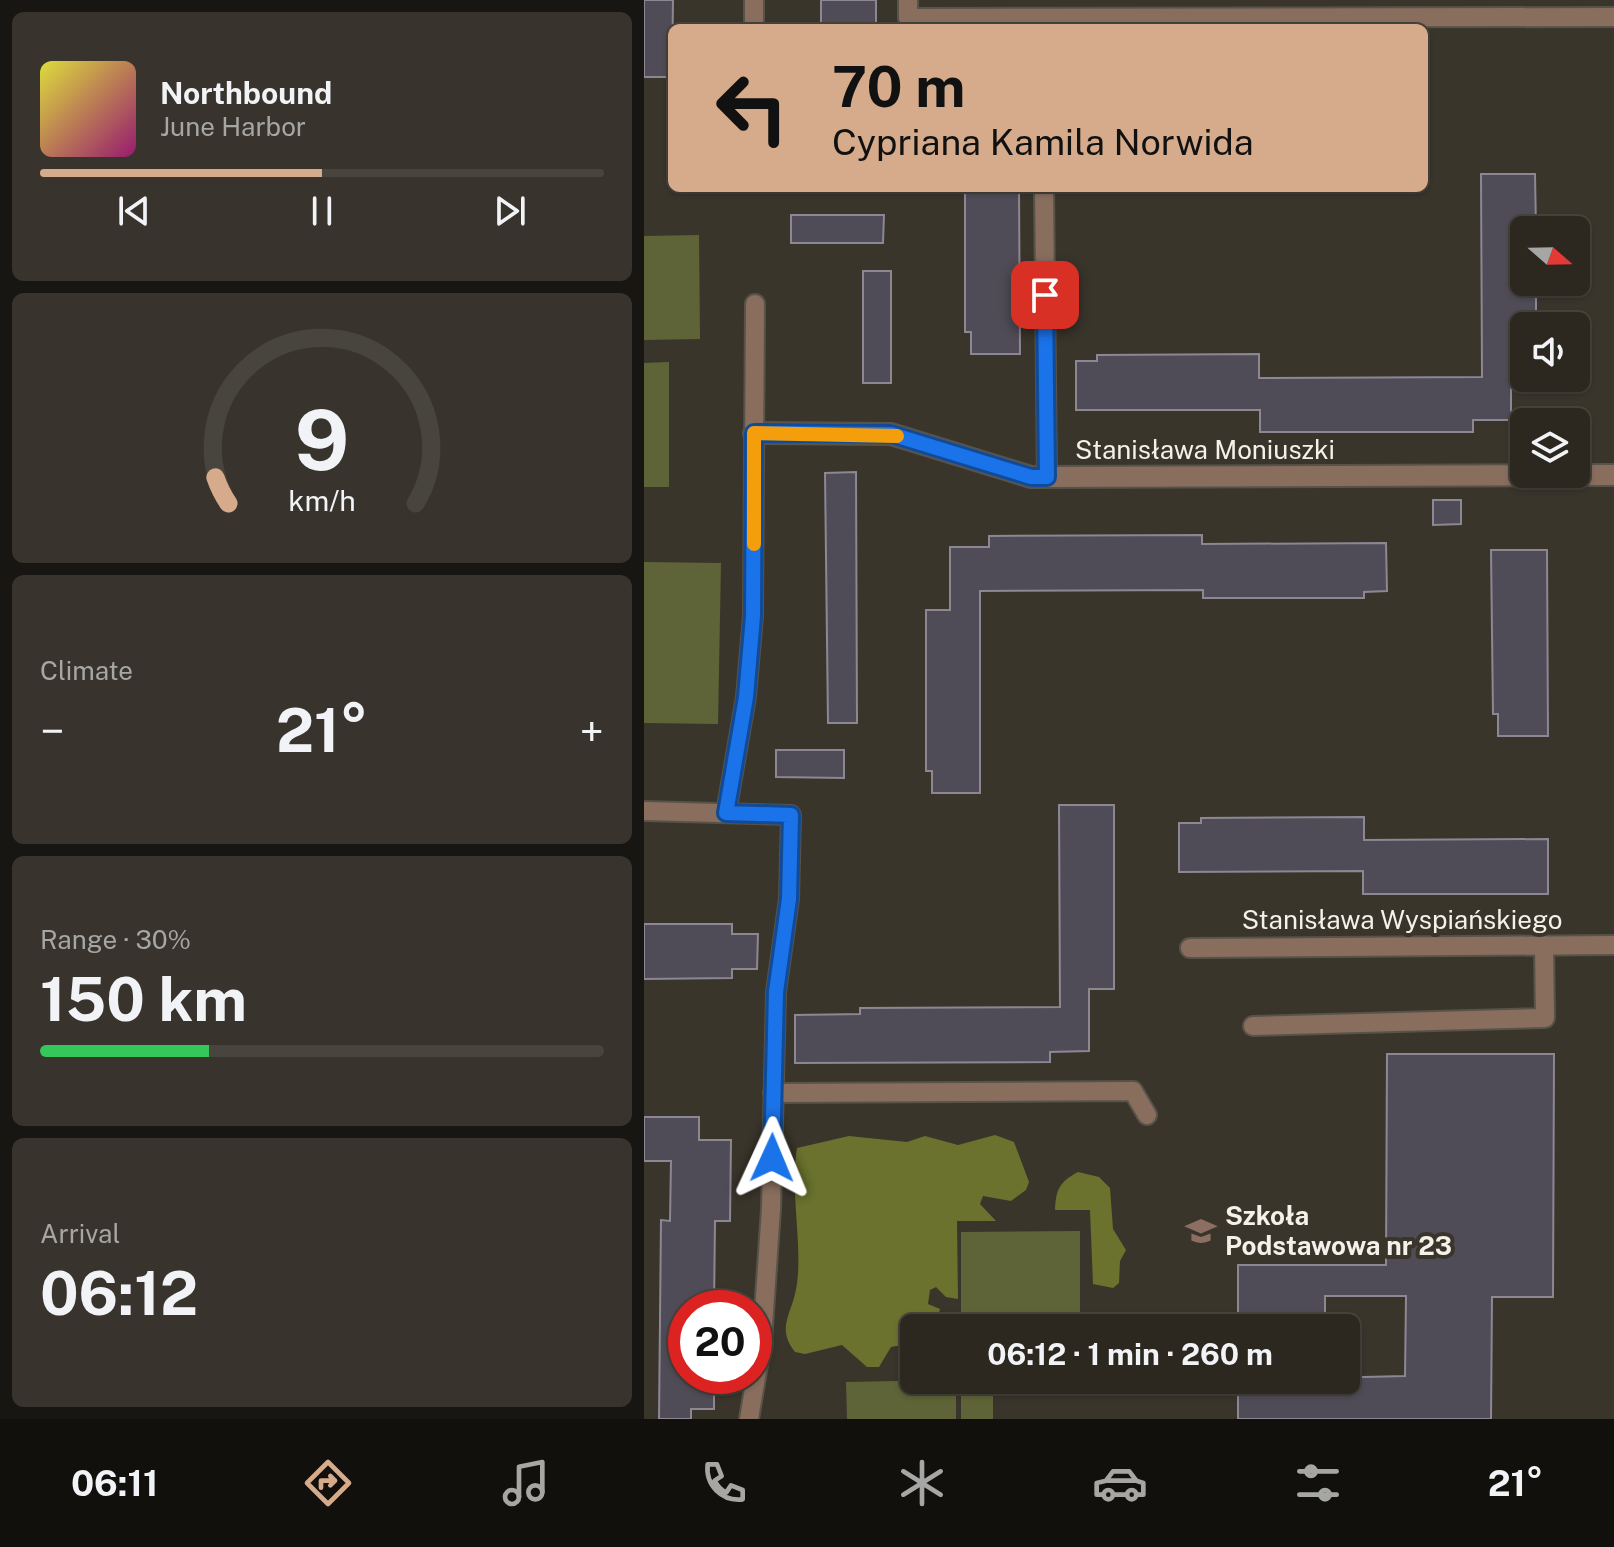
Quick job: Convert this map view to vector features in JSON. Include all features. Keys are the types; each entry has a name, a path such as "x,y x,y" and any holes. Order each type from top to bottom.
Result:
{"street":[{"name":"Stanisława Moniuszki","path":"754,433 891,434 1031,477 1614,475"}],"lane":[{"path":"754,0 754,24"},
{"path":"908,9 1614,17"},
{"path":"1044,192 1047,477"},
{"path":"726,813 746,697 753,616 755,304"},
{"path":"644,811 791,815 789,899 778,961 771,1209 762,1341 749,1419"},
{"path":"1253,1026 1545,1018 1544,945"},
{"name":"Stanisława Wyspiańskiego","path":"1190,948 1614,945"},
{"path":"773,1093 1133,1091 1147,1115"}],"green space":[{"path":"699,235 700,339 644,340 644,236"},
{"path":"669,362 669,487 644,487 644,363"},
{"path":"644,562 721,563 718,724 644,723"},
{"path":"995,1135 1014,1142 1029,1182 1026,1190 1011,1201 983,1196 980,1204 996,1221 957,1221 958,1299 946,1297 936,1287 930,1290 928,1304 940,1309 939,1314 900,1314 900,1345 891,1347 879,1367 867,1367 842,1345 805,1354 795,1352 786,1329 798,1278 797,1148 849,1136 907,1142 925,1136 958,1145"},
{"path":"1078,1172 1099,1177 1110,1188 1113,1229 1126,1250 1120,1261 1119,1283 1113,1288 1093,1284 1090,1210 1055,1210 1060,1187"},
{"path":"1080,1231 1080,1314 961,1314 961,1232"},
{"path":"900,1381 900,1394 956,1394 956,1419 847,1419 846,1382"},
{"path":"961,1394 993,1394 993,1419 961,1419"}],"building":[{"path":"644,0 673,0 673,24 668,24 668,77 644,77"},
{"path":"821,0 876,0 876,24 821,24"},
{"path":"1481,174 1535,174 1536,216 1510,216 1510,296 1536,296 1536,312 1510,312 1510,420 1473,420 1473,432 1260,432 1260,410 1076,410 1076,361 1097,361 1097,355 1259,354 1259,378 1482,377"},
{"path":"965,192 1019,192 1020,354 971,354 971,332 965,332"},
{"path":"791,215 884,215 883,243 791,243"},
{"path":"863,271 891,271 891,383 863,383"},
{"path":"856,472 857,723 828,723 825,473"},
{"path":"1433,500 1461,500 1461,524 1433,525"},
{"path":"1202,535 1202,544 1386,543 1387,591 1364,592 1364,598 1203,598 1203,590 980,591 980,793 932,793 932,771 926,771 926,610 950,610 950,547 989,547 989,536"},
{"path":"1491,550 1547,550 1548,736 1498,736 1498,714 1493,714"},
{"path":"776,750 844,750 844,778 776,777"},
{"path":"1059,805 1114,805 1114,989 1089,989 1089,1051 1050,1052 1050,1062 795,1063 795,1015 860,1014 860,1008 1060,1007"},
{"path":"1364,817 1364,840 1548,839 1548,894 1363,894 1363,871 1179,872 1179,823 1201,823 1201,818"},
{"path":"644,924 732,924 732,934 758,934 757,969 732,969 732,978 644,979"},
{"path":"1387,1054 1554,1054 1553,1297 1492,1297 1491,1419 1238,1419 1238,1394 1360,1394 1360,1377 1405,1376 1406,1296 1325,1296 1325,1314 1238,1314 1238,1265 1386,1265"},
{"path":"644,1117 699,1117 699,1140 731,1140 730,1221 715,1221 714,1290 668,1290 668,1394 714,1394 714,1409 691,1409 691,1419 659,1419 661,1220 670,1221 671,1161 644,1161"}],"slow traffic":[{"path":"754,544 754,433 897,436"}],"place":[{"name":"Szkoła Podstawowa nr 23","path":"1201,1231"}],"route":[{"path":"772,1158 776,992 789,899 791,815 726,813 746,697 753,616 754,433 891,434 1031,477 1047,477 1045,295"}]}
